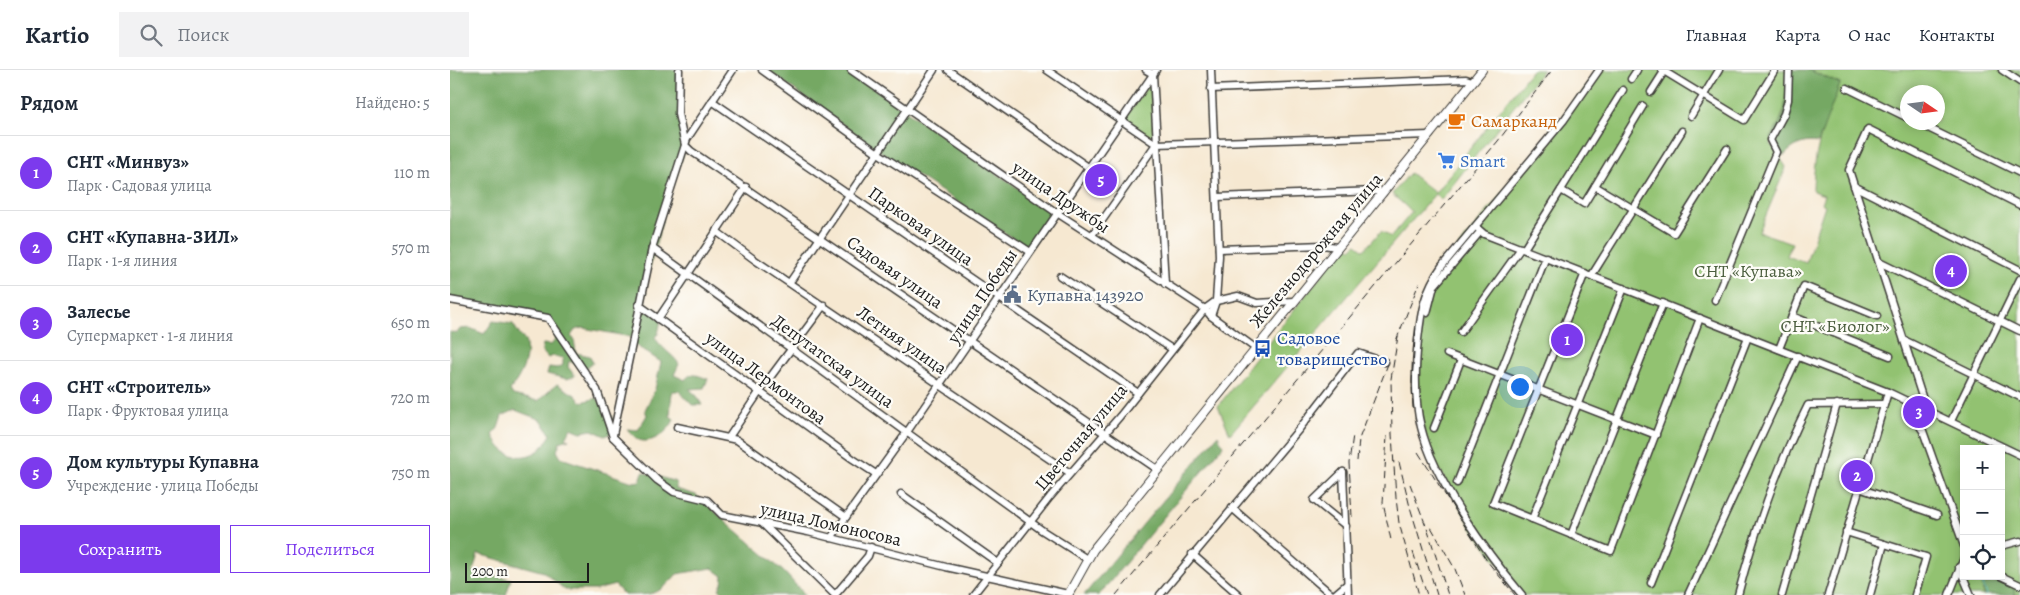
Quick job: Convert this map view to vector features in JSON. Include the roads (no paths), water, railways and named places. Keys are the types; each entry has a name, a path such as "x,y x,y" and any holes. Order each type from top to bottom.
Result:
{"main road":[{"name":"Железнодорожная улица","path":"1068,595 1087,559 1157,469 1482,70"}],"street":[{"path":"678,70 678,114 685,144"},
{"path":"613,437 652,248 686,139 733,70"},
{"path":"762,70 878,153 1030,252"},
{"name":"улица Дружбы","path":"851,70 1057,213 1205,309 1211,316 1255,348"},
{"path":"790,282 934,70"},
{"path":"948,70 1088,167"},
{"path":"1047,70 1157,144 1430,135"},
{"path":"1146,70 1154,72 1165,284"},
{"path":"1211,70 1219,249 1216,301 1211,316"},
{"path":"1427,313 1434,286 1564,120 1599,70"},
{"path":"1631,79 1636,70"},
{"path":"1692,116 1719,70"},
{"path":"1651,92 1664,71 1744,120 1774,70"},
{"path":"1715,300 1776,152 1770,140 1784,114 1788,100 1789,70"},
{"path":"2002,70 2020,82"},
{"name":"улица Победы","path":"831,538 970,342 1154,72"},
{"path":"1211,89 1466,79 1472,81"},
{"path":"1847,88 1900,114"},
{"path":"1461,332 1523,248 1623,90"},
{"name":"Парковая улица","path":"712,101 1138,393"},
{"path":"1561,190 1584,204 1643,106"},
{"path":"1926,410 1849,170 1868,129 2020,205"},
{"path":"1932,130 2020,173"},
{"path":"1682,131 1633,209 1588,274 1493,504 1611,551 1700,318"},
{"name":"Садовая улица","path":"685,144 690,151 746,187 1157,469"},
{"path":"1092,235 1157,144"},
{"path":"1595,186 1674,233 1727,149"},
{"path":"1854,186 2020,270"},
{"path":"658,319 746,187"},
{"path":"1217,197 1376,191 1383,193"},
{"path":"1478,229 1546,258 1888,392 2020,455"},
{"path":"1478,229 1442,266 1429,284 1421,312 1416,356 1416,402 1421,429 1451,495 1473,530 1522,595"},
{"name":"Летняя улица","path":"716,231 1070,473"},
{"path":"1219,249 1323,245 1337,247"},
{"name":"Депутатская улица","path":"652,248 1030,522 1087,559"},
{"path":"1458,483 1546,258"},
{"path":"1879,262 2020,332"},
{"path":"1060,276 1172,349"},
{"path":"1951,421 2020,279"},
{"path":"1779,349 1804,286 1877,316"},
{"path":"1532,519 1624,288"},
{"path":"1216,301 1238,296 1257,303 1294,300"},
{"path":"450,300 548,318 597,390 613,437"},
{"name":"Цветочная улица","path":"973,595 1030,522 1138,393 1205,309 1216,301"},
{"path":"1571,535 1663,303"},
{"name":"улица Лермонтова","path":"639,305 876,474"},
{"path":"729,437 790,349 824,305"},
{"path":"1792,316 1890,356"},
{"path":"1651,583 1748,337"},
{"path":"1904,340 2020,397"},
{"path":"1160,595 1192,554 1300,428 1358,352 1385,362"},
{"path":"1447,354 1656,435"},
{"path":"1688,595 1798,356"},
{"path":"1434,428 1461,360"},
{"path":"1828,595 1888,392"},
{"path":"1909,402 1915,419 1923,431 1960,535"},
{"path":"1782,595 1837,404"},
{"path":"1738,595 1763,513 1786,451 1808,405 1884,404"},
{"path":"677,426 729,437 745,445 846,517"},
{"name":"улица Ломоносова","path":"613,437 620,441 657,480 674,492 707,500 722,515 831,538 1068,595"},
{"path":"1346,526 1314,500 1344,472 1344,481 1346,526 1348,584 1348,595"},
{"path":"1859,488 1937,514"},
{"path":"901,494 998,563"},
{"path":"1232,508 1333,595 1348,584"},
{"path":"762,523 835,595 868,556 872,548"},
{"path":"1846,532 1926,557 1915,595"},
{"path":"2005,545 2020,542"},
{"path":"1870,595 1884,544"},
{"path":"1192,554 1239,595"},
{"path":"1949,595 1960,565"},
{"path":"2005,578 2020,585"},
{"path":"1966,580 1971,595"}],"waterway":[{"path":"1981,580 1987,595"}],"railway":[{"path":"1116,595 1498,141 1552,70"},
{"path":"1396,341 1419,283"},
{"path":"1413,408 1412,382 1416,325"},
{"path":"1398,336 1391,379 1396,498 1399,523 1419,595"},
{"path":"1357,461 1359,439 1388,364"},
{"path":"1352,517 1349,463 1353,435"},
{"path":"1387,436 1383,503 1391,540"},
{"path":"1418,452 1487,561 1515,595"},
{"path":"1399,462 1410,507 1437,595"},
{"path":"1410,484 1428,531 1448,595"},
{"path":"1431,527 1455,569 1465,595"},
{"path":"1413,552 1427,595"}],"place":[{"name":"Самарканд","path":"1457,121"},
{"name":"Smart","path":"1446,161"},
{"name":"Дом культуры Купавна","path":"1101,180"},
{"name":"СНТ «Строитель»","path":"1951,271"},
{"name":"Купавна 143920","path":"1013,295"},
{"name":"СНТ «Минвуз»","path":"1567,340"},
{"name":"Садовое товарищество","path":"1263,348"},
{"name":"Залесье","path":"1919,412"},
{"name":"СНТ «Купавна-ЗИЛ»","path":"1857,476"}],"park label":[{"name":"СНТ «Купава»","path":"1748,271"},
{"name":"СНТ «Биолог»","path":"1835,326"}]}
